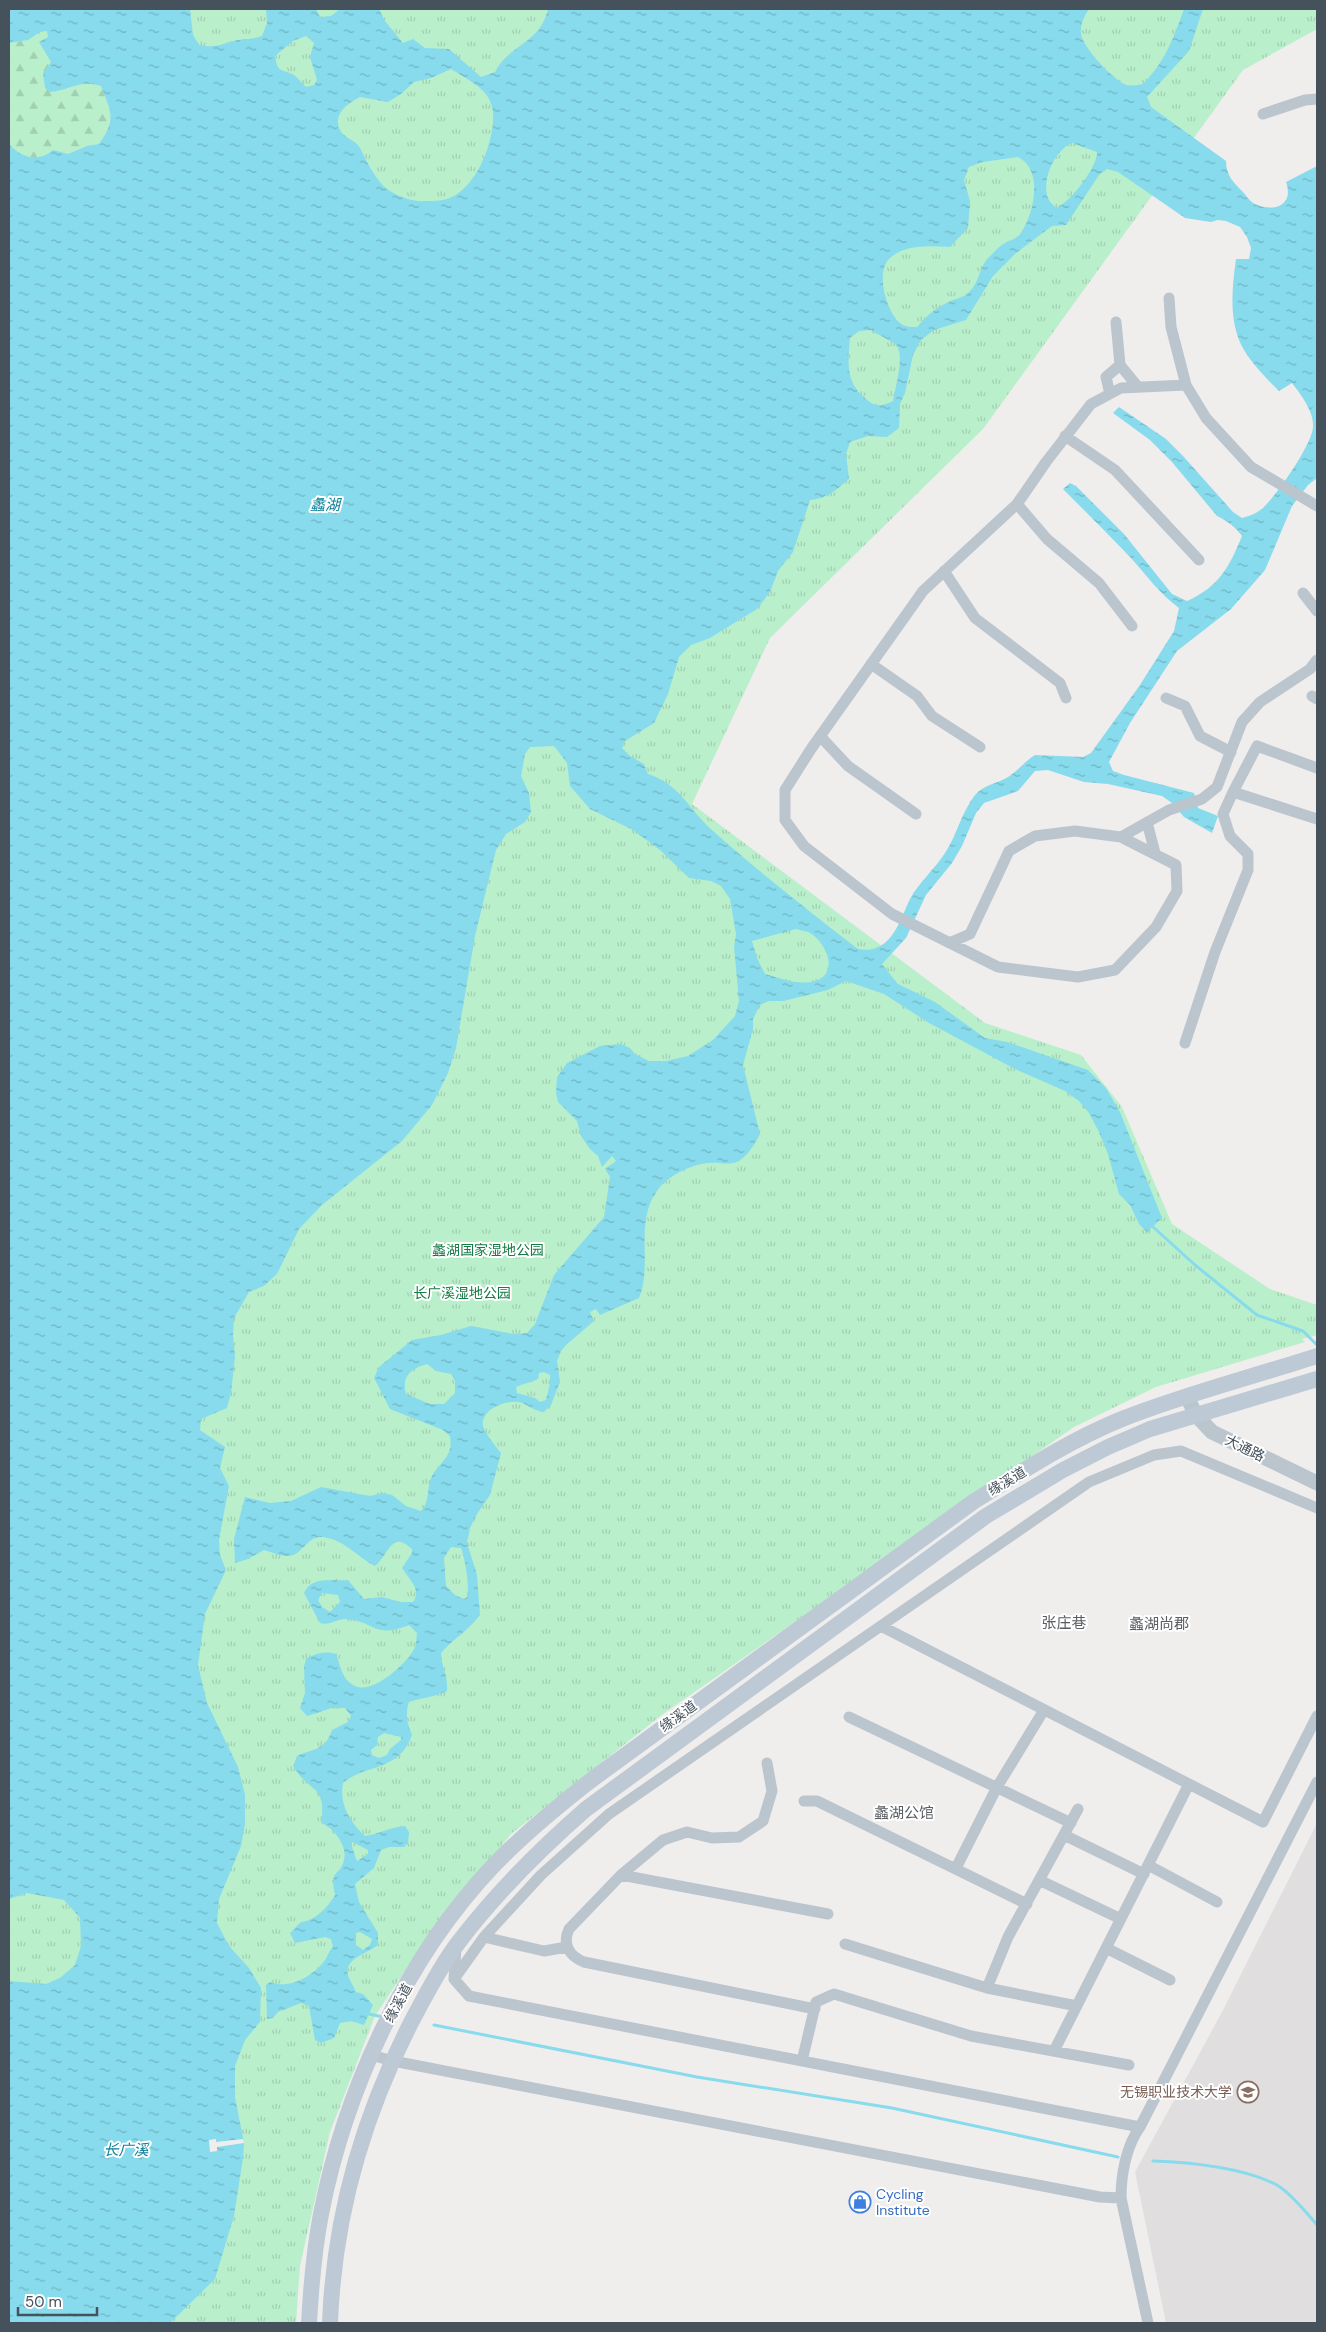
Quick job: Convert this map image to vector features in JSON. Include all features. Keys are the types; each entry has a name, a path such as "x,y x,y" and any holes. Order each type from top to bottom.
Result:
{"main road":[{"name":"缘溪道","path":"309,2323 311,2280 321,2214 337,2151 354,2097 372,2055 402,1993 458,1907 494,1866 528,1832 594,1778 973,1502 1074,1442 1121,1419 1313,1358"},
{"name":"缘溪道","path":"330,2323 332,2278 349,2184 362,2135 393,2061 423,2001 456,1945 537,1852 586,1809 986,1516 1063,1470 1108,1447 1150,1429 1317,1379"}],"street":[{"path":"1263,114 1305,100 1317,99"},
{"path":"1169,298 1171,327 1186,385 1206,418 1250,467 1317,506"},
{"path":"1116,322 1120,365 1138,387"},
{"path":"1110,394 1106,377 1120,365"},
{"path":"974,956 970,934 1009,851 1035,836 1075,832 1121,837 1176,865 1177,891 1156,927 1115,970 1078,977 998,967 974,956 914,926 892,914 804,846 785,820 785,790 820,736 923,591 1017,504 1065,436 1091,404 1121,388 1186,385"},
{"path":"1065,436 1115,470 1199,560"},
{"path":"1017,504 1047,539 1099,583 1132,626"},
{"path":"944,571 975,618 1060,683 1066,698"},
{"path":"1303,593 1317,611"},
{"path":"1121,837 1169,810 1202,798 1217,787 1242,722 1260,702 1310,669 1317,660"},
{"path":"871,664 917,696 932,716 980,747"},
{"path":"1166,698 1185,706 1200,736 1231,752"},
{"path":"820,736 848,766 916,814"},
{"path":"1185,1043 1215,952 1248,870 1248,854 1230,836 1223,814 1233,792 1257,746 1317,768"},
{"path":"1233,792 1317,819"},
{"path":"1147,822 1155,853"},
{"path":"949,943 970,934"},
{"name":"大通路","path":"1187,1397 1196,1415 1212,1432 1317,1483"},
{"path":"454,1979 484,1937 541,1874 609,1814 1089,1482 1154,1454 1181,1451 1317,1508"},
{"path":"881,1626 1263,1822 1317,1716"},
{"path":"956,1868 997,1787 1044,1710"},
{"path":"849,1717 1071,1823"},
{"path":"767,1763 772,1792 764,1820 739,1836 712,1838 688,1832 663,1840 621,1875 569,1929 566,1936 567,1947 573,1958 584,1962 815,2008"},
{"path":"1148,2323 1121,2198 1121,2179 1134,2135 1140,2127 1317,1782"},
{"path":"1054,2051 1189,1784"},
{"path":"804,1801 817,1801 1026,1904"},
{"path":"987,1988 1008,1937 1078,1809"},
{"path":"1064,1835 1217,1902"},
{"path":"621,1875 828,1914"},
{"path":"1039,1880 1121,1919"},
{"path":"484,1937 544,1951 567,1947"},
{"path":"845,1944 987,1988 1077,2006"},
{"path":"456,1945 454,1979 469,1996 1140,2127"},
{"path":"1106,1948 1170,1980"},
{"path":"802,2061 816,2002 834,1994 971,2036 1129,2065"},
{"path":"372,2055 393,2061 1081,2194 1121,2198"}],"shaded area":[{"name":"无锡职业技术大学","path":"1317,1823 1317,2323 1166,2323 1135,2172 1222,2012"}],"green space":[{"name":"蠡湖国家湿地公园","path":"9,9 1317,9 1317,29 1243,70 983,429 770,638 692,804 985,1023 1081,1055 1122,1107 1172,1224 1270,1289 1317,1305 1317,1335 1302,1339 1305,1342 1156,1387 1074,1427 663,1714 511,1834 430,1933 375,2016 330,2132 300,2266 296,2323 9,2323"},
{"path":"47,31 49,37 44,47 63,91 82,84 101,86 110,110 110,122 99,144 87,146 68,154 53,150 41,157 35,158 19,153 9,144 9,43 28,40"}],"water":[{"name":"蠡湖","path":"9,9 190,9 193,35 199,45 217,46 237,40 262,36 267,23 266,9 316,9 320,17 331,16 340,9 379,9 385,21 403,43 413,39 425,48 449,49 481,77 495,72 508,56 538,30 544,21 548,9 1089,9 1081,27 1083,40 1092,55 1105,69 1124,84 1131,86 1143,84 1151,76 1163,58 1184,9 1203,9 1189,51 1147,97 1151,107 1226,161 1227,170 1233,181 1253,203 1260,206 1280,206 1287,197 1286,182 1317,166 1317,478 1308,485 1292,506 1265,570 1231,609 1177,651 1130,723 1109,762 1113,771 1194,793 1198,808 1218,816 1212,833 1184,817 1172,803 1162,796 1108,784 1084,782 1048,770 1035,771 1018,791 984,803 976,813 962,846 952,863 926,895 906,938 882,964 898,984 935,1002 985,1038 1007,1042 1088,1070 1106,1088 1120,1112 1162,1218 1147,1232 1139,1224 1130,1205 1119,1194 1108,1154 1098,1130 1089,1113 1079,1101 1065,1091 1015,1069 929,1023 884,994 846,981 828,990 783,1001 769,1001 760,1005 753,1019 753,1029 743,1065 760,1134 754,1145 739,1161 695,1165 673,1176 657,1191 650,1203 646,1217 643,1285 639,1298 600,1315 596,1309 590,1312 594,1321 561,1351 557,1361 560,1382 551,1405 544,1412 537,1411 522,1403 510,1402 496,1406 483,1420 486,1433 501,1453 490,1495 470,1528 467,1543 477,1575 480,1615 441,1653 447,1680 447,1691 409,1702 407,1719 412,1735 406,1747 391,1761 362,1772 343,1783 342,1798 346,1812 354,1825 365,1836 405,1826 409,1832 408,1843 404,1847 389,1847 381,1850 374,1868 355,1884 359,1902 378,1933 378,1945 356,1958 347,1971 356,1992 363,1994 373,2005 364,2025 351,2021 340,2023 334,2038 321,2043 315,2040 309,2006 301,2003 278,2012 273,2018 267,2019 266,1985 270,1982 278,1984 293,1983 308,1976 320,1966 333,1947 331,1939 325,1937 295,1943 290,1933 301,1922 321,1913 332,1900 335,1895 334,1877 342,1865 345,1855 342,1843 335,1833 321,1823 322,1802 319,1795 299,1775 293,1766 297,1756 318,1748 326,1742 332,1730 348,1722 351,1716 345,1708 332,1708 307,1716 300,1708 305,1693 304,1667 306,1659 313,1655 320,1653 336,1654 342,1672 350,1683 362,1688 371,1686 389,1676 404,1662 415,1647 417,1633 409,1625 397,1629 382,1630 346,1619 327,1624 320,1623 304,1593 307,1587 323,1580 348,1580 364,1599 382,1597 401,1602 413,1602 416,1593 415,1589 402,1568 412,1553 412,1549 405,1544 395,1543 375,1566 335,1540 320,1537 315,1538 292,1556 264,1550 248,1559 235,1563 234,1539 245,1497 270,1503 291,1501 321,1487 370,1496 383,1493 392,1495 406,1506 421,1511 424,1508 433,1474 450,1450 450,1436 443,1430 390,1409 374,1378 379,1367 412,1340 441,1335 471,1326 514,1334 527,1333 535,1324 554,1275 604,1217 610,1177 605,1169 616,1161 612,1156 602,1167 598,1156 590,1149 581,1136 577,1121 558,1102 556,1093 557,1077 567,1063 600,1046 621,1044 649,1061 666,1061 688,1056 713,1040 735,1016 739,1001 734,947 736,934 730,899 721,886 711,881 689,878 660,850 633,830 590,809 570,786 567,763 554,746 530,747 525,754 521,776 529,793 531,812 525,822 506,834 496,850 475,936 456,1048 448,1073 432,1105 402,1141 322,1205 299,1229 277,1274 264,1286 249,1292 234,1318 235,1357 231,1393 227,1408 201,1419 200,1430 225,1447 220,1468 229,1486 219,1540 220,1555 226,1570 205,1614 198,1665 207,1703 238,1767 245,1795 245,1824 241,1846 219,1899 217,1923 229,1946 249,1968 261,1988 260,2022 245,2040 235,2066 235,2097 244,2143 234,2216 215,2279 170,2323 9,2323 9,1981 46,1984 60,1978 75,1965 81,1946 80,1918 64,1900 27,1893 9,1899 9,144 19,153 35,158 41,157 53,150 68,154 87,146 99,144 110,122 110,109 101,86 81,84 50,92 45,88 43,73 51,62 39,42 48,37 47,31 40,32 28,40 9,43","holes":["306,36 314,43 310,57 317,80 314,85 306,87 294,75 281,70 277,66 275,56 293,41","451,69 479,87 490,101 493,110 493,121 486,152 473,179 452,197 439,200 416,201 391,192 375,175 358,145 339,128 339,117 343,109 356,99 360,97 388,102 401,94 414,82 431,78","1072,143 1097,152 1088,175 1075,192 1062,205 1056,208 1049,199 1046,183 1051,166 1060,152","1018,157 1026,163 1034,181 1033,204 1026,225 1019,235 1000,246 988,258 974,285 967,294 938,308 917,327 905,326 894,316 886,300 883,281 883,272 886,264 896,253 903,250 926,246 950,247 968,228 970,201 964,180 969,167 983,162","1107,169 1118,172 1185,218 1211,222 1218,220 1226,221 1240,227 1247,237 1251,248 1249,259 1236,259 1232,305 1235,328 1239,340 1251,361 1279,391 1292,383 1311,415 1313,421 1311,435 1307,446 1292,470 1269,502 1258,511 1242,518 1233,512 1166,439 1119,407 1113,413 1150,440 1172,462 1217,516 1228,522 1242,536 1233,557 1222,574 1208,589 1187,601 1172,594 1124,534 1076,486 1070,483 1063,489 1131,558 1159,590 1179,608 1174,631 1140,685 1091,753 1083,757 1035,755 1008,777 979,791 966,809 945,853 910,899 892,935 878,947 869,950 858,949 730,846 705,823 684,798 668,784 648,774 644,764 630,756 622,748 625,741 654,723 668,694 679,657 691,645 710,638 757,609 770,592 778,571 793,552 810,500 826,496 849,479 846,454 850,442 868,436 887,437 899,428 900,404 905,393 913,355 921,340 934,330 966,320 993,276 1016,253 1052,226 1066,225 1099,175","871,330 895,344 900,355 900,363 893,401 882,405 869,401 854,385 849,371 850,338 859,331","796,929 808,932 814,936 825,949 828,956 829,964 827,971 823,977 815,981 803,983 765,974 757,958 752,941","427,1364 436,1371 451,1374 455,1381 455,1393 444,1404 430,1404 406,1394 406,1378 412,1371","544,1372 550,1375 546,1400 540,1402 535,1398 517,1393 516,1387 538,1379 539,1373","451,1547 461,1548 467,1579 467,1597 464,1599 455,1595 446,1586 444,1558","322,1593 338,1595 340,1602 330,1612 322,1607 318,1600","384,1733 401,1737 401,1740 390,1749 387,1755 379,1758 372,1755 371,1750 377,1745 378,1737","350,1841 368,1850 368,1854 357,1861","360,1932 372,1939 370,1945 363,1950 356,1945 356,1933"]}],"pier":[{"path":"216,2139 216,2142 243,2139 244,2143 217,2147 217,2151 210,2152 209,2140"}],"waterway":[{"path":"1151,1225 1195,1265 1257,1315 1303,1331 1317,1345"},
{"path":"369,2014 383,2017"},
{"path":"434,2025 697,2077 892,2108 1118,2157"},
{"path":"1153,2161 1218,2167 1267,2180 1290,2195 1317,2225"}],"place":[{"name":"无锡职业技术大学","path":"1248,2092"},
{"name":"Cycling Institute","path":"860,2202"}],"district":[{"name":"张庄巷","path":"1064,1623"},
{"name":"蠡湖尚郡","path":"1159,1624"},
{"name":"蠡湖公馆","path":"904,1813"}],"park label":[{"name":"长广溪湿地公园","path":"462,1293"}],"water label":[{"name":"长广溪","path":"126,2150"}]}
